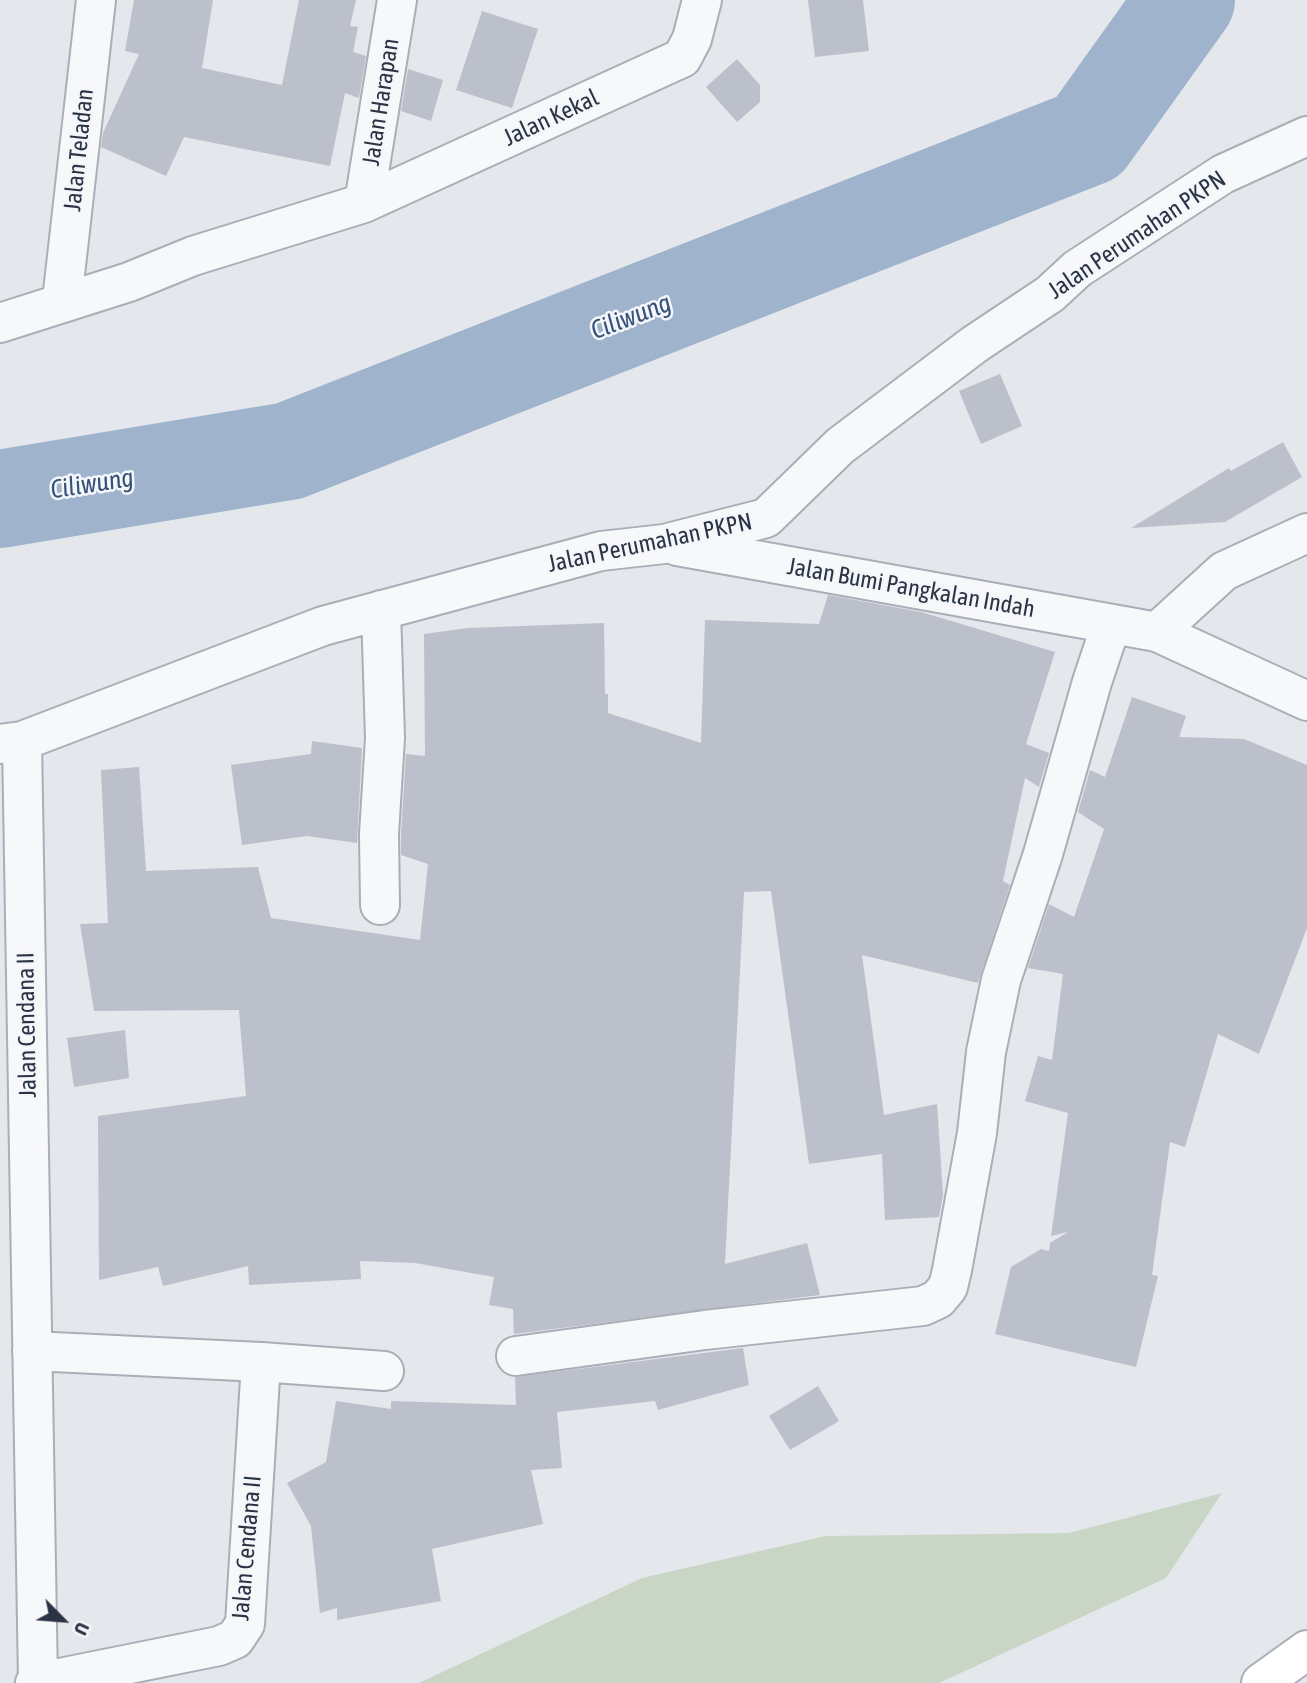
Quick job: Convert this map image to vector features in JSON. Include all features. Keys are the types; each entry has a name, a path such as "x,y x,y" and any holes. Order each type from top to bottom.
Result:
{"main road":[{"path":"1261,1683 1307,1650"}],"street":[{"name":"Jalan Teladan","path":"62,301 96,0"},
{"name":"Jalan Harapan","path":"364,203 397,0"},
{"name":"Jalan Kekal","path":"0,323 62,301 129,282 193,256 364,203 682,58 692,39 702,0"},
{"name":"Jalan Perumahan PKPN","path":"11,743 323,626 601,551 664,544 766,518 840,446 975,344 1050,294 1077,270 1223,174 1307,136"},
{"path":"1157,632 1224,571 1307,533"},
{"name":"Jalan Bumi Pangkalan Indah","path":"664,544 1157,632 1307,701"},
{"path":"380,905 379,834 385,738 381,610"},
{"path":"516,1356 705,1330 923,1306 943,1293 952,1270 977,1133 986,1052 1001,980 1043,854 1111,625"},
{"name":"Jalan Cendana II","path":"11,743 32,1351 37,1683 219,1646 234,1639 245,1624 261,1362"},
{"path":"32,1351 384,1371"}],"green space":[{"path":"1222,1493 1166,1578 939,1683 419,1683 642,1578 826,1536 1069,1533"}],"building":[{"path":"134,0 213,0 202,68 282,85 299,0 356,0 350,26 358,27 353,52 366,56 359,98 345,93 330,166 184,137 166,176 101,147 103,133 139,54 125,51"},
{"path":"808,0 863,0 869,51 815,57"},
{"path":"482,11 538,29 512,108 456,90"},
{"path":"737,59 760,85 760,102 737,122 706,87"},
{"path":"408,69 443,80 431,121 401,111"},
{"path":"1000,374 1022,426 981,444 959,391"},
{"path":"1283,442 1302,477 1225,522 1131,528 1229,468 1231,471"},
{"path":"828,595 921,612 1055,652 1026,744 1049,753 1039,787 1025,778 1003,881 1010,885 978,983 862,955 884,1115 937,1104 943,1195 939,1217 885,1220 882,1154 809,1164 771,891 744,892 725,1264 807,1243 820,1295 514,1334 513,1309 489,1305 494,1277 415,1263 360,1261 361,1279 249,1285 248,1266 163,1286 158,1267 99,1280 98,1116 246,1096 239,1010 94,1011 80,924 108,923 101,770 139,767 146,871 258,867 271,918 420,940 428,864 401,855 401,835 406,754 425,756 424,634 468,628 604,623 605,694 608,694 608,713 701,743 705,620 819,624"},
{"path":"1132,697 1186,716 1179,737 1244,739 1307,765 1307,928 1259,1054 1218,1034 1185,1147 1170,1142 1152,1275 1158,1276 1136,1367 995,1334 1011,1267 1041,1249 1049,1251 1050,1243 1068,1232 1051,1236 1068,1113 1025,1101 1038,1056 1052,1060 1063,974 1028,968 1049,904 1074,917 1104,829 1078,812 1090,770 1105,777"},
{"path":"312,741 362,748 357,843 307,836 242,845 231,765 311,754"},
{"path":"125,1030 129,1078 74,1087 67,1038"},
{"path":"743,1348 749,1385 658,1410 655,1401 557,1412 562,1468 531,1470 543,1524 432,1549 441,1601 337,1620 337,1608 320,1613 311,1526 287,1483 326,1462 336,1401 391,1409 391,1401 516,1405 515,1377"},
{"path":"818,1386 839,1421 790,1450 769,1416"}],"waterway":[{"name":"Ciliwung","path":"0,499 289,451 1088,137 1186,0"}]}
